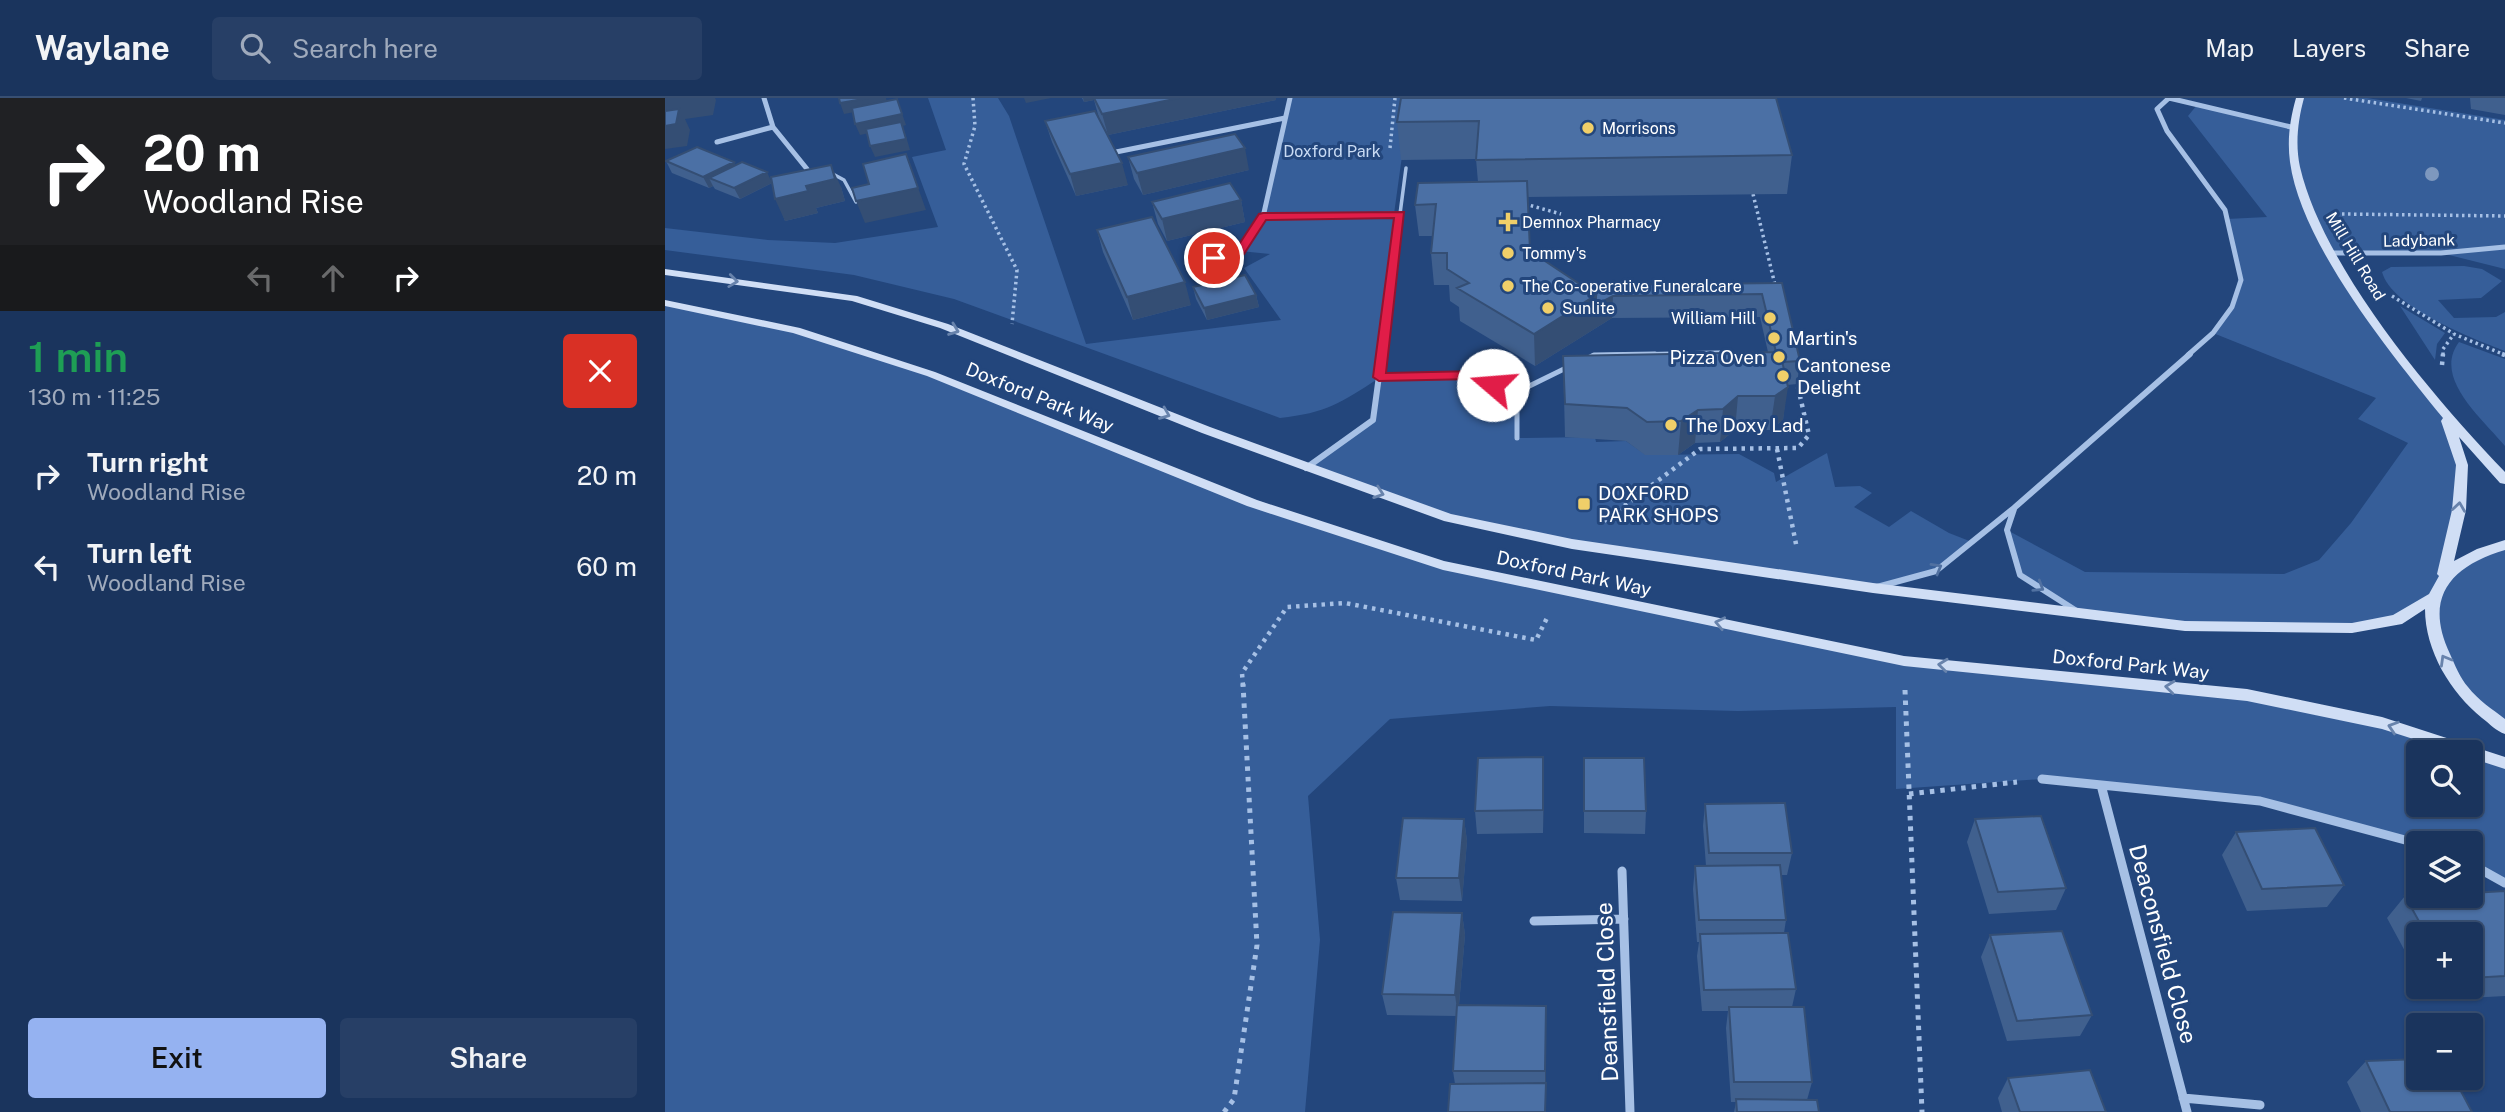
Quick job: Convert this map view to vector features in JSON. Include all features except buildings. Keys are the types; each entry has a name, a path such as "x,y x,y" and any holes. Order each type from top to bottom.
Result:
{"main road":[{"name":"Mill Hill Road","path":"2300,98 2291,127 2295,168 2309,213 2378,324 2444,413 2505,480"},
{"name":"Doxford Park Way","path":"665,272 853,298 944,326 1306,468 1449,518 1573,544 1873,588 2185,626 2352,628 2397,620 2432,598"},
{"name":"Doxford Park Way","path":"665,303 796,330 931,374 1252,503 1443,565 1904,661 2247,695 2382,723 2505,762"},
{"name":"Mill Hill Road","path":"2444,413 2462,466 2459,510 2444,574"},
{"path":"2505,545 2481,550 2444,574 2432,598 2434,641 2463,692 2505,728"}],"street":[{"path":"764,98 773,127 807,169"},
{"path":"1188,264 1240,251 1263,216 1290,98"},
{"path":"1873,588 1936,571 2014,508 2213,332 2232,307 2241,281 2225,210 2167,131 2157,109 2168,98 2291,127"},
{"path":"1116,152 1285,118"},
{"path":"717,142 773,127"},
{"path":"1263,216 1400,214 1373,420 1306,468"},
{"name":"Ladybank","path":"2332,253 2441,253 2505,247"},
{"path":"2014,508 2007,530 2020,575 2081,614"},
{"path":"2042,779 2260,801 2406,840"},
{"name":"Deaconsfield Close","path":"2101,785 2187,1112"},
{"name":"Deansfield Close","path":"1622,871 1630,1112"},
{"path":"2483,871 2505,883"},
{"path":"1534,920 1624,919"},
{"path":"2183,1098 2260,1105"}],"lane":[{"path":"1400,214 1406,168"},
{"path":"807,169 818,170"},
{"path":"828,172 844,180 856,202"},
{"path":"1582,361 1594,355 1728,352"},
{"path":"1509,396 1570,367"},
{"path":"1379,377 1477,374 1517,401 1517,438"}],"path":[{"path":"973,98 975,126 964,164 1017,270 1009,352"},
{"path":"2344,98 2505,123"},
{"path":"1753,194 1777,292"},
{"path":"1515,204 1529,204 1561,215"},
{"path":"2309,213 2505,216"},
{"path":"2388,294 2454,334 2505,355"},
{"path":"1573,544 1700,449 1798,448 1809,435 1794,371"},
{"path":"1777,449 1803,578"},
{"path":"1224,1112 1234,1099 1257,945 1242,673 1287,607 1345,603 1536,640 1562,590"},
{"path":"1904,661 1922,1112"},
{"path":"1909,794 2042,779"}],"green space":[{"name":"Doxford Park","path":"928,98 998,98 1009,116 1086,344 1281,320 1244,268 1270,254 1240,251 1263,216 1290,98 1410,98 1394,214 1400,214 1379,377 1477,374 1517,401 1517,438 1595,437 1596,442 1626,441 1646,455 1739,454 1774,473 1776,482 1827,453 1835,487 1860,486 1872,493 1854,507 1889,527 1911,511 1949,533 1972,542 1936,571 1873,588 1572,544 1449,518 1306,468 1373,420 1379,378 1333,406 1280,418 954,299 854,275 665,250 665,228 768,240 835,243 938,227 912,157 946,150"},
{"path":"2300,98 2367,98 2505,120 2505,269 2441,253 2333,253 2378,324 2440,406 2462,465 2445,573 2505,545 2505,728 2463,692 2434,641 2432,598 2397,620 2281,630 2081,614 2020,575 2007,530 2085,572 2284,574 2319,560 2351,523 2408,443 2358,419 2376,398 2213,333 2232,303 2238,278 2227,219 2267,217 2188,116 2197,105 2291,127"},
{"path":"2464,266 2482,269 2502,281 2481,298 2438,300 2454,318 2496,317 2505,312 2505,351 2454,330 2417,309 2401,298 2382,272 2391,267"},
{"path":"665,303 796,330 931,374 1252,503 1443,565 1904,661 2247,695 2382,723 2434,740 2406,740 2406,817 2483,817 2483,756 2505,763 2505,883 2483,871 2483,831 2406,831 2406,839 2260,801 2042,779 1896,789 1896,707 1738,711 1550,706 1390,719 1308,796 1320,940 1305,1112 665,1112"},
{"path":"2400,306 2445,333 2437,344 2435,360"},
{"path":"2459,342 2505,359 2505,446 2474,411 2456,384 2452,356"}],"place":[{"name":"Morrisons","path":"1588,128"},
{"name":"Demnox Pharmacy","path":"1508,222"},
{"name":"Tommy's","path":"1508,253"},
{"name":"The Co-operative Funeralcare","path":"1508,286"},
{"name":"Sunlite","path":"1548,308"},
{"name":"William Hill","path":"1770,318"},
{"name":"Martin's","path":"1774,338"},
{"name":"Pizza Oven","path":"1779,357"},
{"name":"Cantonese Delight","path":"1783,376"},
{"name":"The Doxy Lad","path":"1671,425"},
{"name":"DOXFORD PARK SHOPS","path":"1584,504"}],"route":[{"path":"1214,258 1240,251 1263,216 1400,214 1379,377 1477,374 1493,385"}]}
